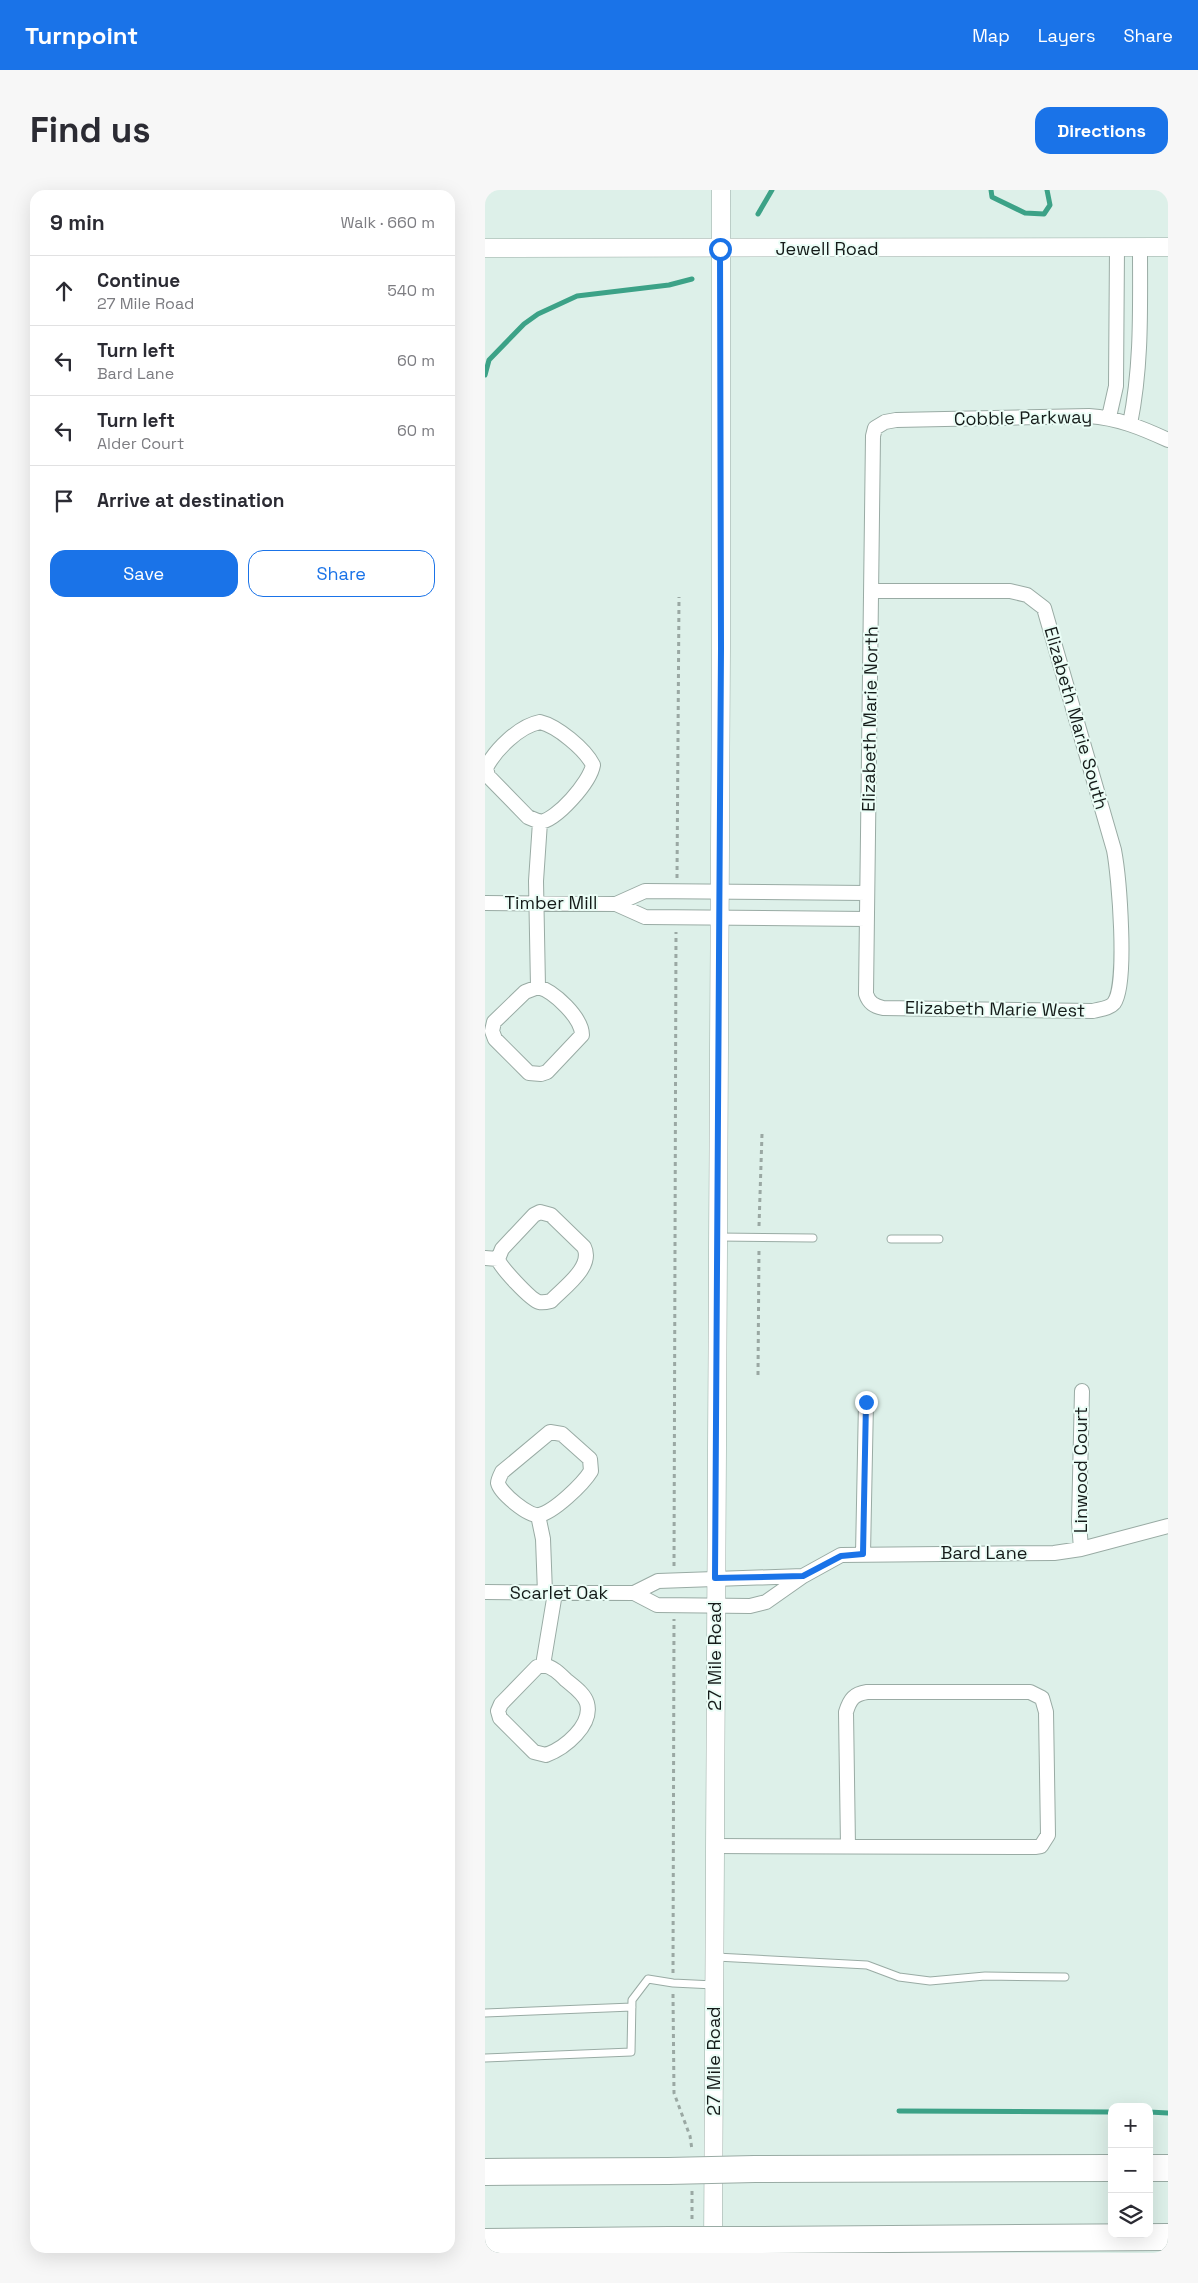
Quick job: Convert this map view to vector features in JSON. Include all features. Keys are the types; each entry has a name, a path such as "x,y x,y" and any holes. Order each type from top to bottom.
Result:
{"highway":[{"path":"485,2172 1108,2168"},
{"path":"1153,2168 1168,2168"},
{"path":"485,2242 1168,2237"}],"street":[{"name":"27 Mile Road","path":"713,2253 721,190"},
{"name":"Jewell Road","path":"485,248 1168,248"},
{"path":"1109,417 1116,378 1117,248"},
{"path":"1130,424 1136,394 1140,356 1139,248"},
{"name":"Cobble Parkway","path":"875,428 885,422 896,420 1109,417 1168,440"},
{"name":"Elizabeth Marie North","path":"875,428 873,436 866,994 875,1006"},
{"name":"Elizabeth Marie South","path":"871,591 1010,591 1027,595 1044,608 1114,850 1120,881 1120,986 1114,1003"},
{"path":"540,722 556,728 589,758 593,765 587,782 551,818 540,822 528,817 488,776 486,768 489,761 521,729 540,722"},
{"path":"538,987 536,881 540,822"},
{"name":"Timber Mill","path":"616,904 645,891 867,892"},
{"name":"Timber Mill","path":"485,903 616,904 645,917 867,919"},
{"path":"538,987 551,993 579,1020 582,1034 547,1072 535,1074 529,1073 495,1039 492,1031 494,1022 525,992 538,987"},
{"name":"Elizabeth Marie West","path":"875,1006 1093,1011 1114,1003"},
{"path":"539,1212 551,1215 584,1247 587,1253 585,1265 551,1301 546,1302 535,1300 492,1258 539,1212"},
{"name":"Linwood Court","path":"1081,1391 1079,1522 1081,1549"},
{"path":"863,1554 866,1402"},
{"path":"556,1432 590,1459 591,1471 574,1491 545,1513 538,1515 527,1513 501,1489 498,1484 499,1478 502,1472 544,1435 556,1432"},
{"path":"538,1515 550,1593 543,1665"},
{"name":"Bard Lane","path":"715,1607 750,1606 766,1602 803,1576 841,1556 863,1554 1054,1553 1081,1549 1168,1526"},
{"name":"Bard Lane","path":"715,1578 803,1576"},
{"name":"Scarlet Oak","path":"485,1592 634,1593 658,1581 715,1578"},
{"name":"Scarlet Oak","path":"634,1593 657,1605 715,1607"},
{"path":"543,1665 554,1669 583,1694 588,1711 581,1729 568,1742 546,1755 534,1752 500,1718 498,1711 501,1704 537,1667 543,1665"},
{"path":"715,1846 848,1846 1041,1846 1048,1835 1047,1712 1042,1698 1030,1692 867,1692 857,1694 850,1701 846,1712 848,1846"}],"lane":[{"path":"717,1237 813,1238"},
{"path":"891,1239 939,1239"},
{"path":"714,1957 867,1965 899,1977 930,1981 985,1976 1065,1977"},
{"path":"485,2058 631,2052 632,2000 648,1978 673,1983 714,1984"},
{"path":"485,2013 632,2007"}],"path":[{"path":"677,882 679,597"},
{"path":"674,1572 676,926"},
{"path":"759,1212 761,1134"},
{"path":"758,1374 759,1264"},
{"path":"673,2076 674,1616"}],"waterway":[{"path":"758,214 772,190"},
{"path":"991,190 992,197 1025,213 1044,214 1050,205 1047,190"},
{"path":"485,375 489,360 524,324 538,314 577,296 669,285 692,279"},
{"path":"899,2111 1108,2112"},
{"path":"1153,2112 1168,2113"}],"route":[{"path":"720,249 721,648 715,1578 803,1576 825,1562 841,1556 863,1554 866,1402"}]}
